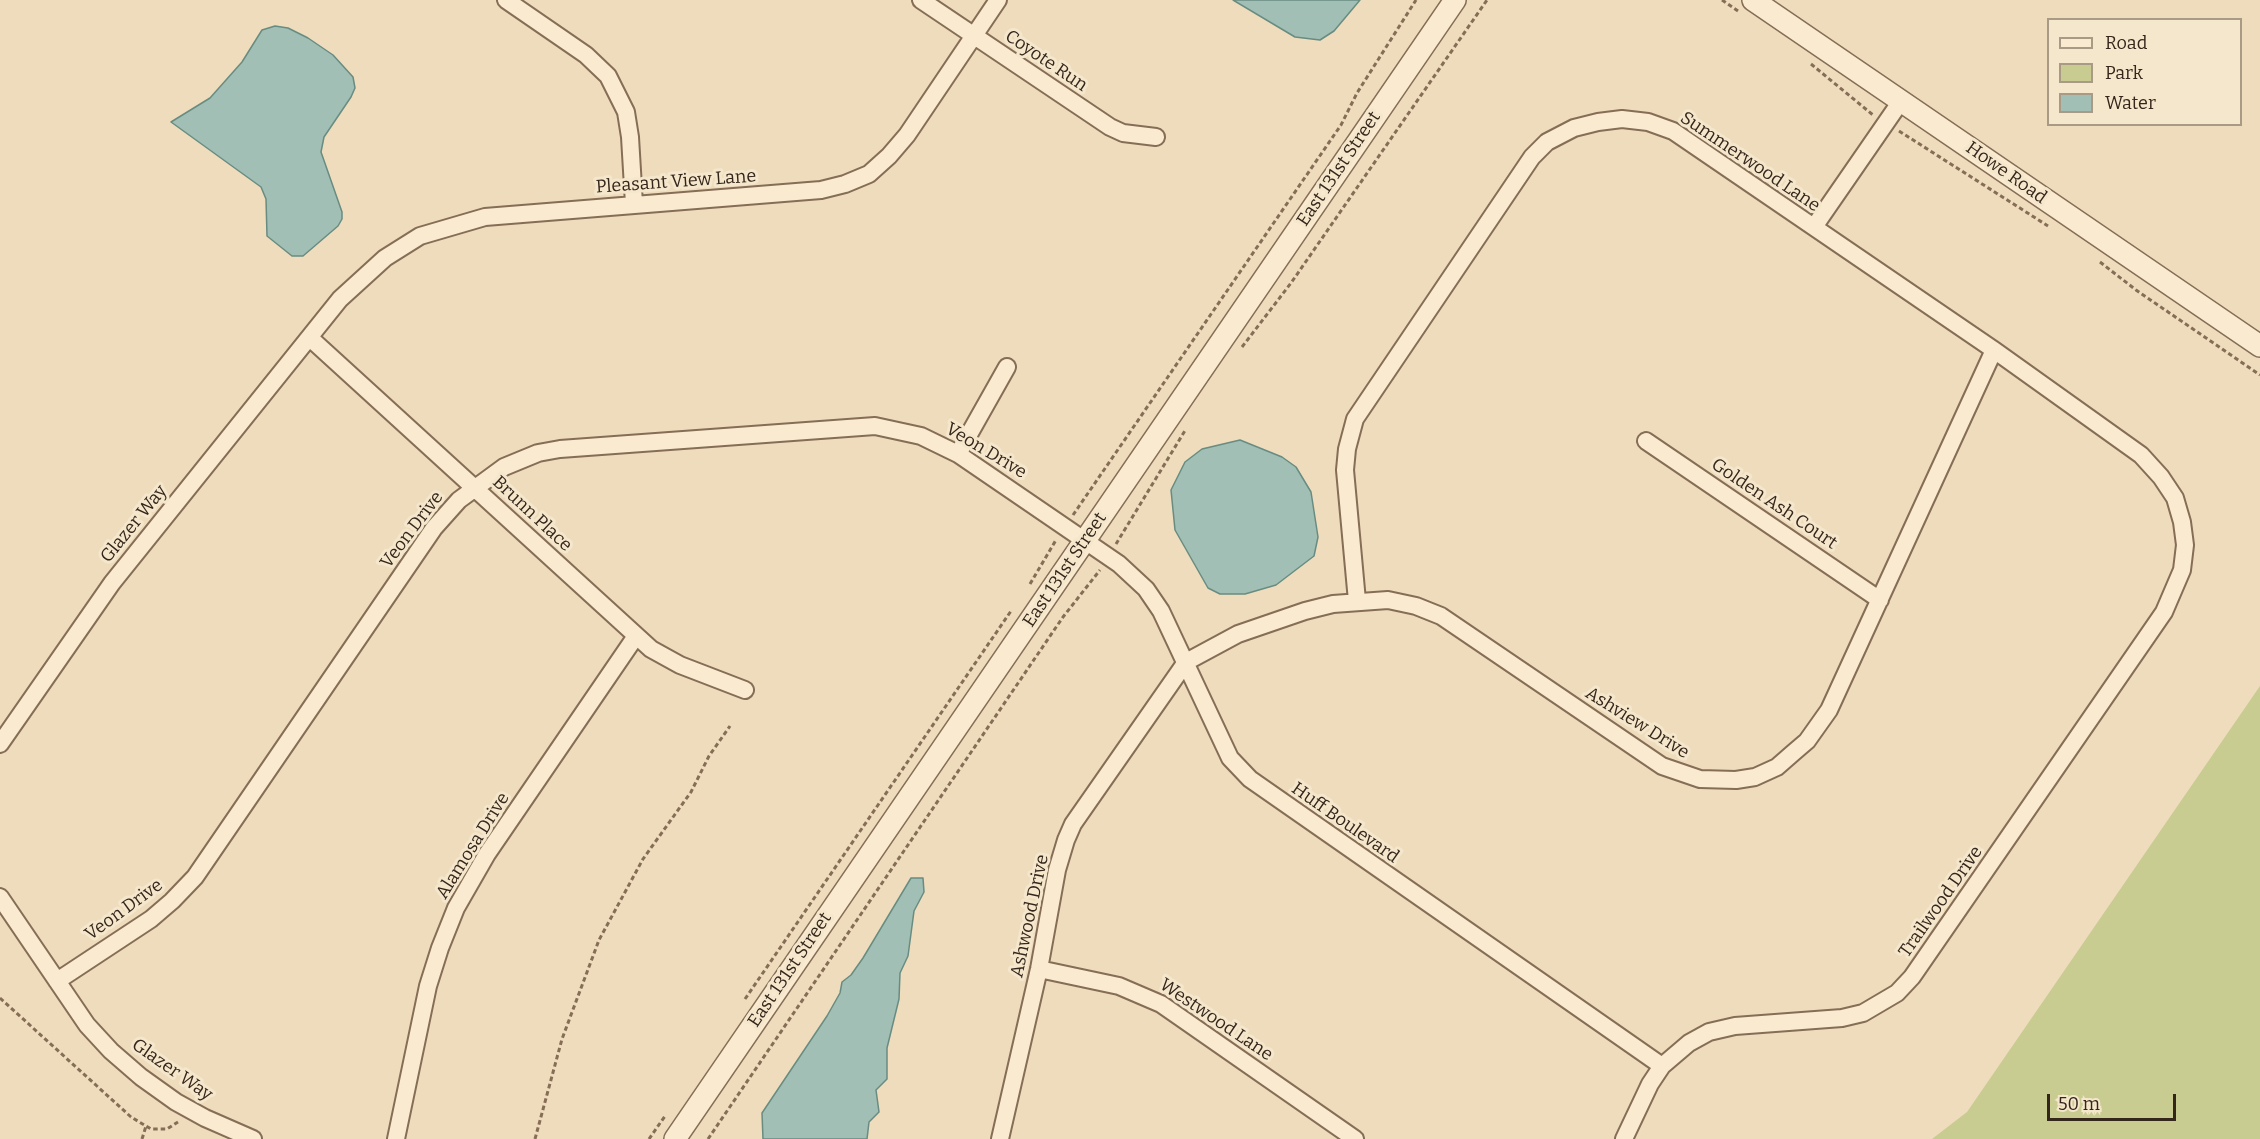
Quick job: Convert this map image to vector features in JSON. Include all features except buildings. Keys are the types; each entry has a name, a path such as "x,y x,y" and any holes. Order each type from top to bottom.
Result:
{"street":[{"path":"506,0 586,55 608,76 626,112 630,137 634,204"},
{"name":"Coyote Run","path":"921,0 1110,127 1123,133 1156,137"},
{"name":"Pleasant View Lane","path":"310,338 362,277 385,258 420,236 485,218 821,190 868,174 889,156 907,135 998,0"},
{"name":"East 131st Street","path":"675,1139 1455,0"},
{"name":"Howe Road","path":"1747,6 1901,101 2260,346"},
{"path":"1814,227 1901,101"},
{"name":"Summerwood Lane","path":"1357,601 1345,470 1354,419 1532,157 1547,142 1574,128 1622,119 1648,122 1673,131 1994,350 2141,455 2162,477 2175,498 2182,522 2185,545"},
{"name":"Brunn Place","path":"310,338 651,649 680,665 745,690"},
{"name":"Glazer Way","path":"0,744 111,583 310,338"},
{"name":"Ashview Drive","path":"1186,662 1238,634 1305,611 1357,601 1388,600 1416,606 1441,616 1662,766 1681,775 1720,780 1755,777 1777,767 1807,741 1829,710 1994,350"},
{"path":"958,454 1007,367"},
{"name":"Veon Drive","path":"57,981 151,919 195,877 434,528 447,511 504,467 538,453 560,449 858,425 904,430 958,454 1085,540"},
{"name":"Golden Ash Court","path":"1646,441 1880,600"},
{"name":"Huff Boulevard","path":"1085,540 1119,564 1146,590 1161,611 1230,758 1250,779 1662,1066"},
{"name":"Trailwood Drive","path":"1624,1139 1650,1084 1662,1066 1674,1053 1709,1032 1735,1026 1842,1018 1863,1013 1897,993 1912,977 2141,648 2175,592 2182,570 2185,545"},
{"name":"Alamosa Drive","path":"396,1139 428,986 456,908 487,854 636,636"},
{"name":"Ashwood Drive","path":"1000,1139 1039,969 1057,870 1073,824 1186,662"},
{"name":"Glazer Way","path":"0,897 87,1025 111,1050 141,1077 188,1108 253,1139"},
{"name":"Westwood Lane","path":"1039,969 1119,986 1161,1004 1355,1139"}],"path":[{"path":"1029,586 1046,554 1341,125 1357,93 1416,0"},
{"path":"1722,0 1747,6"},
{"path":"1805,60 1885,124 2050,228"},
{"path":"2098,260 2136,290 2260,375"},
{"path":"742,1004 806,907 1013,608"},
{"path":"536,1139 574,1003 609,918 643,859 691,792 709,756 730,726"},
{"path":"0,998 46,1037 121,1109 146,1126 162,1129 173,1126 188,1108"},
{"path":"649,1139 669,1111"},
{"path":"142,1139 146,1126"}],"green space":[{"path":"2260,686 2260,1139 1932,1139 1967,1112"}],"water":[{"path":"1233,0 1360,0 1334,31 1320,40 1295,37"},
{"path":"275,26 288,28 308,38 333,55 353,77 355,88 324,137 321,152 342,212 342,219 338,226 303,256 292,256 267,236 266,199 261,187 171,122 210,98 242,62 262,30"},
{"path":"1240,440 1282,457 1296,467 1311,492 1318,537 1314,556 1276,585 1245,594 1220,594 1208,588 1175,530 1171,490 1185,462 1202,449"},
{"path":"911,878 923,878 924,892 914,911 908,956 900,973 899,999 887,1048 887,1079 876,1090 879,1112 869,1122 867,1139 763,1139 762,1113 827,1016 840,993 842,982 851,975 863,958"}]}
